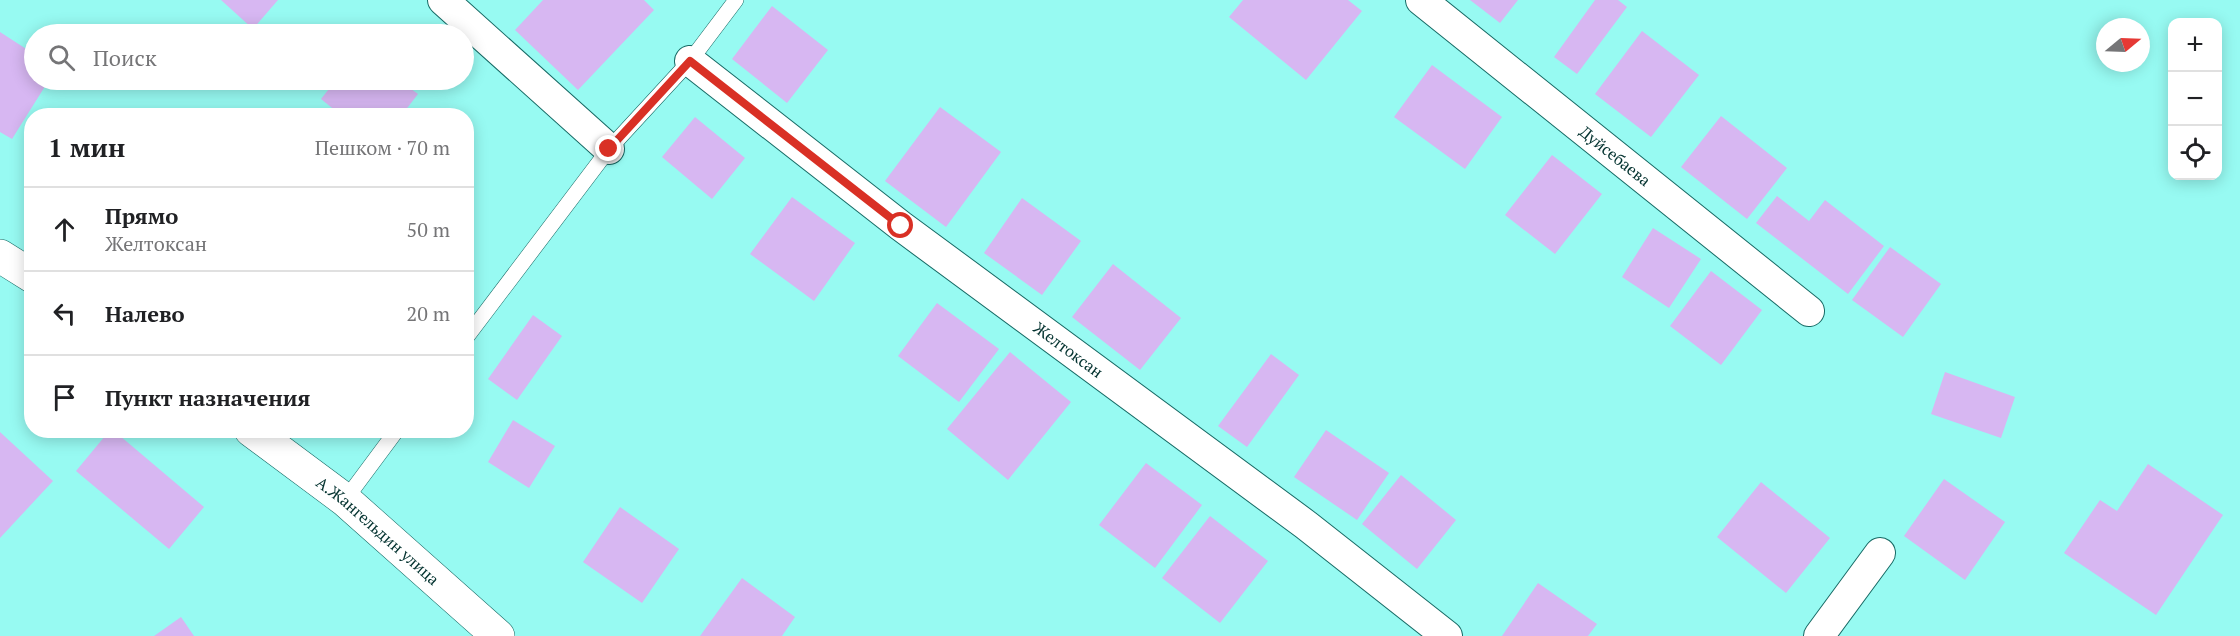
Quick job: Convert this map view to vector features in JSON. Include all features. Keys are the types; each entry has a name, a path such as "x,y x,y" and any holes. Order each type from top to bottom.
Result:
{"street":[{"path":"443,0 470,24"},
{"name":"Дуйсебаева","path":"1421,0 1809,311"},
{"path":"474,28 609,149"},
{"name":"Желтоксан","path":"690,61 901,226 1306,525 1447,636"},
{"path":"0,255 24,271"},
{"name":"А.Жангельдин улица","path":"262,438 345,500 498,636"},
{"path":"1819,636 1880,553"}],"lane":[{"path":"474,327 609,149 690,61 736,0"},
{"path":"345,500 391,438"}],"building":[{"path":"221,0 278,0 257,24 247,24"},
{"path":"543,0 644,0 654,10 578,90 515,30"},
{"path":"1243,0 1348,0 1362,11 1306,80 1229,17"},
{"path":"1470,0 1518,0 1500,23"},
{"path":"1595,0 1618,0 1627,7 1577,74 1554,57"},
{"path":"772,6 828,50 787,103 732,59"},
{"path":"1642,31 1699,75 1651,137 1595,94"},
{"path":"0,32 24,48 24,90 43,90 31,108 24,108 24,120 12,139 0,132"},
{"path":"1432,65 1502,117 1465,169 1394,117"},
{"path":"328,90 413,90 418,94 407,108 332,108 321,99"},
{"path":"940,107 1001,152 946,227 885,181"},
{"path":"1721,116 1787,168 1747,219 1681,167"},
{"path":"695,117 745,158 712,199 662,157"},
{"path":"1552,155 1602,194 1555,254 1505,215"},
{"path":"1777,196 1809,221 1825,200 1884,246 1848,294 1756,223"},
{"path":"792,197 855,243 814,301 750,254"},
{"path":"1022,198 1081,241 1042,295 984,253"},
{"path":"1653,228 1701,259 1669,308 1622,277"},
{"path":"1890,247 1941,284 1903,337 1852,300"},
{"path":"1113,264 1181,318 1140,370 1072,317"},
{"path":"1711,271 1762,310 1721,365 1670,326"},
{"path":"937,303 999,349 959,402 898,356"},
{"path":"533,315 562,336 517,400 488,379"},
{"path":"1010,352 1071,402 1008,480 947,429"},
{"path":"1271,354 1299,375 1247,447 1218,426"},
{"path":"1945,372 2015,397 2001,438 1931,414"},
{"path":"513,420 555,446 529,488 488,462"},
{"path":"1326,430 1389,473 1357,520 1294,477"},
{"path":"0,432 53,481 0,538"},
{"path":"103,438 122,438 204,507 169,549 76,471"},
{"path":"1146,463 1202,505 1155,568 1099,525"},
{"path":"2148,464 2223,515 2156,615 2064,553 2100,500 2117,511"},
{"path":"1401,475 1456,520 1417,569 1362,524"},
{"path":"1944,479 2005,522 1965,580 1904,536"},
{"path":"1761,482 1830,538 1786,593 1717,537"},
{"path":"620,507 679,549 642,603 583,562"},
{"path":"1210,516 1268,561 1220,623 1162,578"},
{"path":"742,578 795,617 782,636 700,636"},
{"path":"1538,583 1597,624 1588,636 1502,636"},
{"path":"181,617 194,636 154,636"}],"route":[{"path":"609,149 690,61 901,226"}]}
